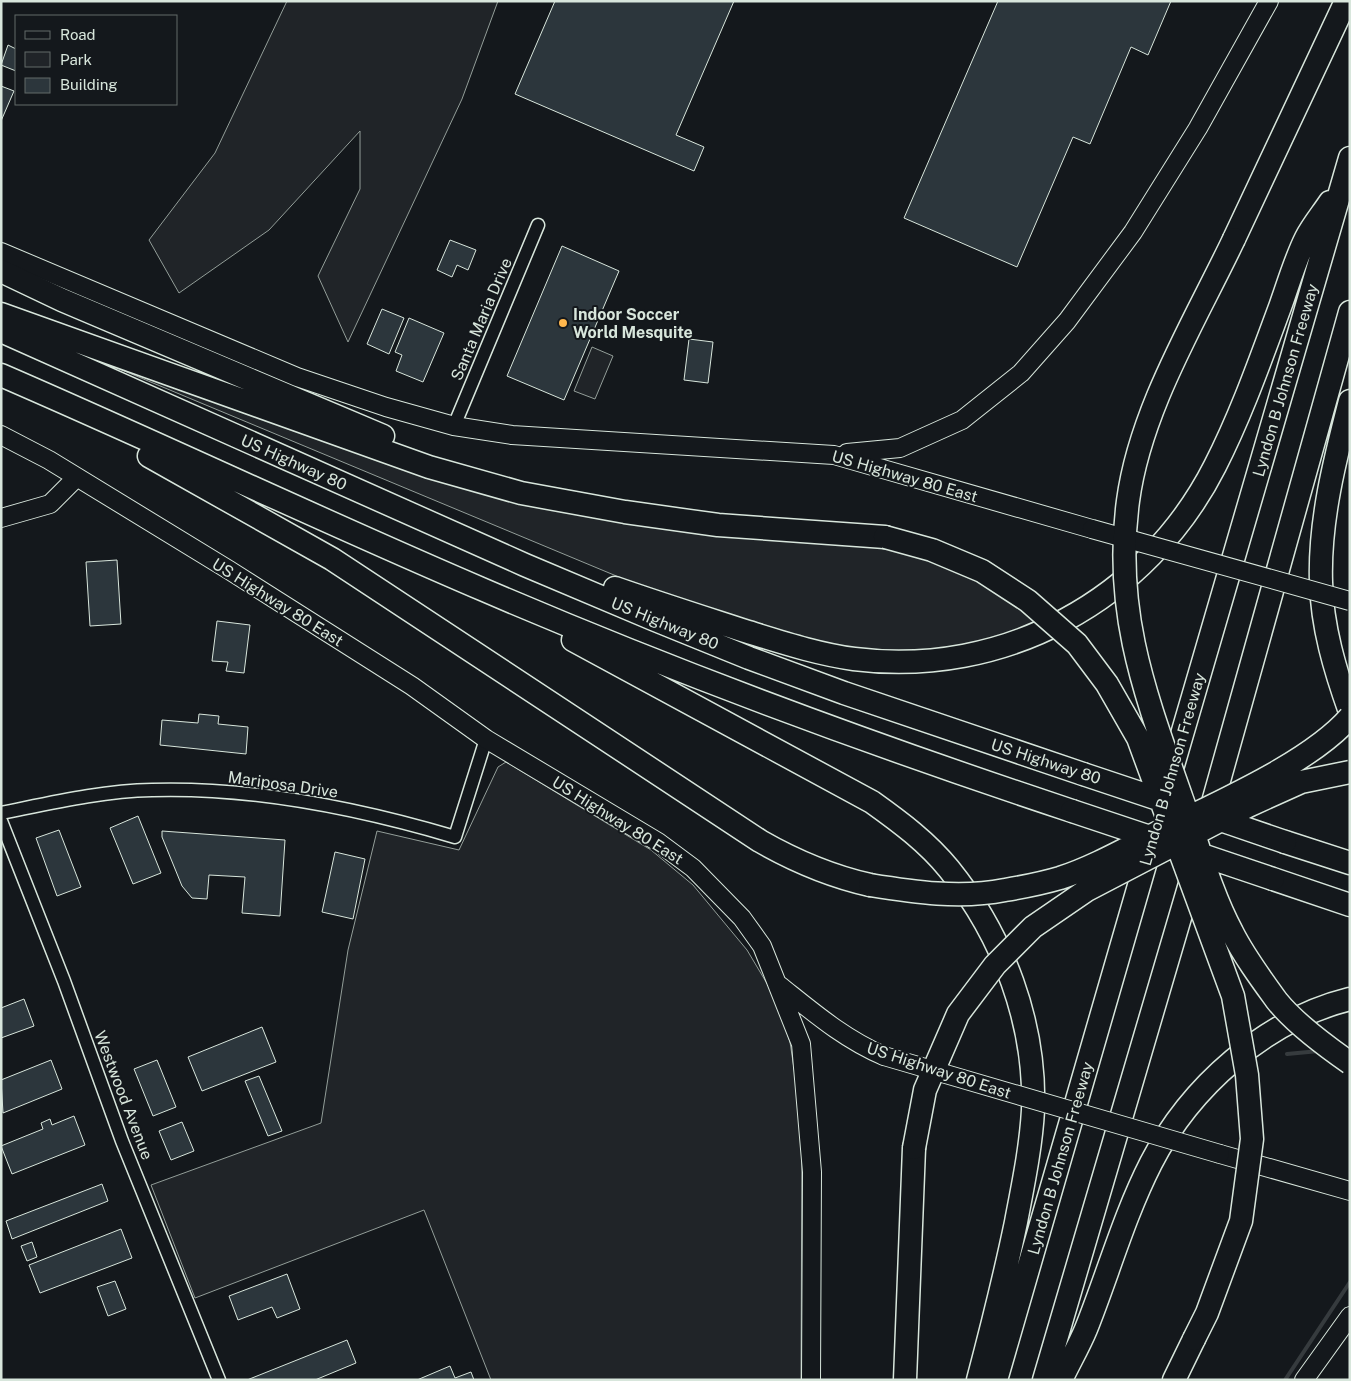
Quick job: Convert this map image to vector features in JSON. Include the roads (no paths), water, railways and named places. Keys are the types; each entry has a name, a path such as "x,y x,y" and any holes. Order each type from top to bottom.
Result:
{"highway":[{"path":"1346,1 1159,396 1134,471 1128,501 1123,562 1128,616 1147,699 1231,931 1279,1003 1326,1046 1350,1063"},
{"name":"Lyndon B Johnson Freeway","path":"996,1380 1350,158"},
{"path":"525,565 573,573 762,636 816,652 855,659 897,662 940,659 990,649 1034,635 1084,610 1127,579 1171,535 1192,505 1214,468 1235,423 1305,239 1342,184"},
{"path":"1,271 62,300 424,452 578,503"},
{"path":"1044,1380 1213,805 1350,312"},
{"path":"1,314 429,467 521,493 625,512 718,525 885,537 932,550 982,571 1028,601 1077,644 1107,684 1138,738 1233,996 1247,1075 1252,1139 1241,1221 1207,1312 1174,1380"},
{"name":"US Highway 80","path":"1,331 525,565 749,658 941,727 1350,863"},
{"path":"1,375 485,590 675,668 832,729 1350,905"},
{"path":"46,395 87,424 193,479 332,559 760,841 814,869 840,878 870,885 947,895 1003,891 1061,877 1118,852 1228,797 1304,756 1342,726 1350,717"},
{"path":"1350,401 1325,512 1321,581 1330,650 1350,712"},
{"path":"485,590 872,802 925,844 948,868 972,900 993,937 1013,981 1022,1012 1028,1046 1033,1110 1022,1189 1000,1297 978,1380"},
{"path":"905,1380 914,1148 925,1090 958,1014 995,964 1033,927 1087,890 1248,806 1301,782 1350,772"},
{"path":"1061,1380 1085,1332 1151,1163 1174,1126 1197,1096 1259,1040 1299,1018 1350,998"}],"main road":[{"path":"834,454 900,448 962,420 1021,373 1067,321 1134,232 1198,128 1269,1"},
{"name":"US Highway 80 East","path":"1,252 297,377 386,407 454,426 512,435 834,454 1350,601"},
{"name":"US Highway 80 East","path":"1,435 77,477 412,686 486,739 658,842 693,868 742,918 762,946 779,985 838,1032 861,1046 884,1056 1350,1191"},
{"path":"1,518 50,504 77,477"},
{"path":"779,985 801,1044 812,1162 811,1380"},
{"path":"1304,1380 1350,1316"}],"street":[{"name":"Santa Maria Drive","path":"454,426 538,224"},
{"name":"Mariposa Drive","path":"1,813 115,792 151,790 228,791 317,804 455,837 486,739"},
{"name":"Westwood Avenue","path":"1,821 122,1140 219,1380"}],"waterway":[{"path":"1287,1054 1319,1051"},
{"path":"1285,1380 1350,1282"}],"place":[{"name":"Indoor Soccer World Mesquite","path":"563,323"}]}
